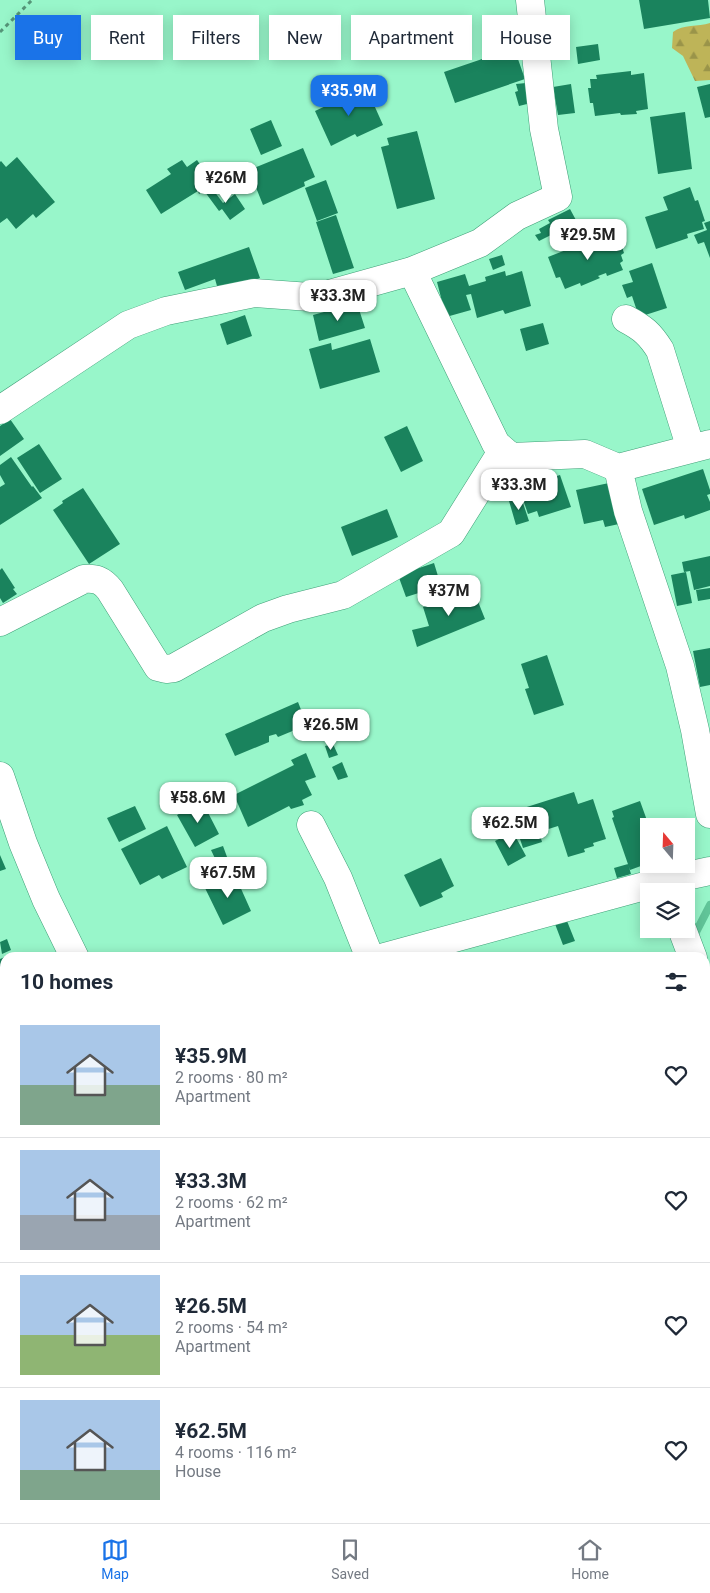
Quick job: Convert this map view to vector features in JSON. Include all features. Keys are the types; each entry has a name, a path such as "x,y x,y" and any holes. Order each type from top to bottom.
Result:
{"street":[{"path":"0,410 128,325 166,311 254,293 310,297 326,295 412,271 480,243 517,216 558,197 544,129 530,0"},
{"path":"412,271 496,444 511,457 585,454 618,468 700,447 660,350 651,336 640,326 626,319"},
{"path":"0,622 84,579 95,578 104,583 110,590 158,667 174,668 263,618 288,609 344,595 451,533 503,450"},
{"path":"618,468 628,511 680,666 695,730 710,814"},
{"path":"0,776 23,843 46,899 72,952"},
{"path":"311,825 338,878 368,952"},
{"path":"674,883 710,871"},
{"path":"405,952 640,892"},
{"path":"685,938 691,952"}],"path":[{"path":"0,32 32,0"}],"green space":[{"path":"710,23 710,80 695,81 683,56 672,48 673,32 681,28"}],"building":[{"path":"639,0 708,0 710,18 644,29"},
{"path":"598,44 600,60 578,64 576,47"},
{"path":"482,59 518,60 525,79 455,103 444,72"},
{"path":"631,71 631,75 644,73 648,109 636,111 637,114 621,115 620,113 595,116 593,103 590,103 588,88 591,88 590,79 597,79 596,75"},
{"path":"526,83 531,103 519,106 515,92 518,91 516,84"},
{"path":"571,84 575,113 558,115 553,87"},
{"path":"710,84 710,117 705,118 697,87"},
{"path":"366,87 383,125 357,137 355,134 331,146 315,111"},
{"path":"685,112 692,169 658,174 650,117"},
{"path":"271,120 282,146 261,155 250,129"},
{"path":"417,131 435,199 397,209 381,147 389,145 387,138"},
{"path":"303,148 315,177 304,182 305,186 263,205 249,170"},
{"path":"17,157 55,202 36,218 33,214 16,229 7,218 0,223 0,162 6,167"},
{"path":"182,160 187,167 197,160 209,178 207,180 211,186 199,194 198,191 161,214 146,190 171,174 167,169"},
{"path":"326,180 338,213 317,221 305,188"},
{"path":"211,187 223,203 235,194 245,209 230,220 222,209 219,211 205,192"},
{"path":"690,187 695,201 698,200 705,221 702,222 704,229 687,234 688,238 656,249 645,217 668,210 663,197"},
{"path":"570,209 577,222 539,241 535,235 541,233 539,229 550,223 548,220"},
{"path":"336,215 354,268 333,274 316,222"},
{"path":"710,221 710,258 704,242 698,244 694,235 707,230 704,223"},
{"path":"612,232 617,245 621,244 624,253 621,255 623,261 620,263 623,270 607,276 606,273 598,276 600,278 581,286 580,283 565,289 560,277 556,278 548,257"},
{"path":"249,247 260,278 219,293 215,279 185,290 178,272"},
{"path":"502,255 505,265 493,270 489,259"},
{"path":"652,263 667,308 639,317 632,296 627,298 622,285 633,282 629,271"},
{"path":"505,271 506,276 522,271 531,306 505,314 503,310 477,318 471,294 466,295 471,310 446,317 437,282 465,274 469,286 486,281 485,277"},
{"path":"357,303 365,328 319,341 313,315"},
{"path":"245,315 252,336 227,345 220,324"},
{"path":"543,323 549,344 526,351 520,329"},
{"path":"370,339 380,372 320,389 309,349 331,343 332,350"},
{"path":"10,419 24,439 0,456 0,426"},
{"path":"407,426 423,461 401,472 384,437"},
{"path":"39,444 62,479 40,493 17,458"},
{"path":"11,457 42,498 0,525 0,487 5,484 0,475 0,465"},
{"path":"703,469 710,490 710,494 707,495 710,502 710,510 685,519 684,515 654,525 642,489"},
{"path":"560,475 571,507 539,517 537,511 528,514 519,488"},
{"path":"609,483 619,524 605,527 603,520 584,524 576,490"},
{"path":"83,488 120,544 89,564 53,510 63,503 62,501"},
{"path":"521,497 529,521 516,525 509,501"},
{"path":"387,509 398,537 352,556 341,527"},
{"path":"710,556 710,586 694,590 690,571 684,572 682,562"},
{"path":"434,563 441,586 406,597 398,575"},
{"path":"2,568 17,594 3,603 0,598 0,570"},
{"path":"686,572 692,603 677,606 671,575"},
{"path":"710,588 710,599 698,601 696,590"},
{"path":"473,589 485,619 417,647 412,630 429,626 423,607"},
{"path":"710,648 710,685 700,687 693,651"},
{"path":"547,655 564,705 534,715 525,689 529,688 521,664"},
{"path":"298,702 307,725 278,737 276,734 269,736 269,742 235,756 225,734"},
{"path":"333,744 338,755 329,758 325,746"},
{"path":"306,753 316,777 305,781 312,795 302,800 304,805 291,809 289,806 248,827 234,795 294,765 291,760"},
{"path":"342,762 348,777 338,780 332,767"},
{"path":"574,792 578,804 593,799 606,839 593,843 594,846 584,849 585,852 568,857 558,826 539,832 542,842 523,848 511,812"},
{"path":"202,801 219,834 195,847 177,815"},
{"path":"640,801 646,818 640,818 640,866 630,870 612,818 614,817 612,811"},
{"path":"135,806 146,829 119,842 107,818"},
{"path":"167,826 187,867 162,879 159,875 140,885 121,849"},
{"path":"513,832 526,856 508,866 495,841"},
{"path":"223,846 230,865 220,869 211,850"},
{"path":"0,855 6,869 0,871"},
{"path":"441,858 454,886 441,893 443,897 420,907 404,875"},
{"path":"628,864 631,874 617,878 614,868"},
{"path":"234,873 251,911 223,925 205,888"},
{"path":"567,921 575,941 563,945 555,924"},
{"path":"7,939 11,950 2,952 0,942"}],"waterway":[{"path":"695,934 710,905"}]}
